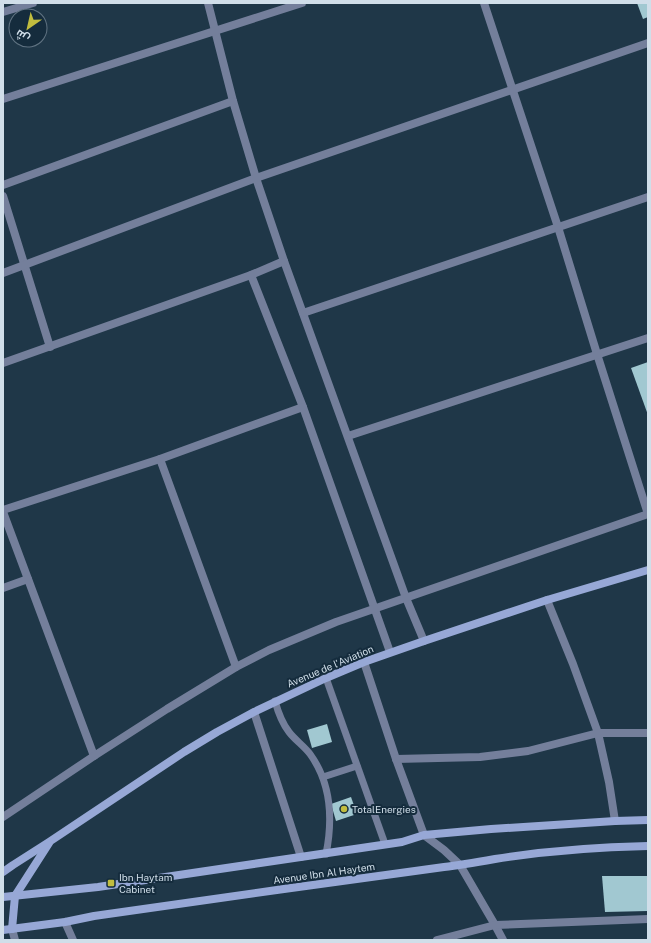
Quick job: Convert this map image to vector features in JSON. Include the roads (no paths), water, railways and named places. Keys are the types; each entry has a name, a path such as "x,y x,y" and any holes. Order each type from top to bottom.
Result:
{"street":[{"path":"3,12 33,3"},
{"path":"208,3 233,101 256,178 284,261 406,598 424,641"},
{"path":"3,99 302,3"},
{"path":"3,817 167,709 236,667 269,650 374,608 648,514 558,227 484,3"},
{"path":"3,273 256,178 648,43"},
{"path":"3,185 233,101"},
{"path":"3,196 50,347"},
{"path":"303,313 648,197"},
{"path":"3,364 251,275 284,261"},
{"path":"251,275 303,407 390,652"},
{"path":"348,436 648,338"},
{"path":"94,756 3,511 160,459 303,407"},
{"path":"160,459 236,667"},
{"name":"Avenue de l'Aviation","path":"3,872 184,752 217,732 275,701 390,652 547,600 648,570"},
{"path":"3,588 28,579"},
{"path":"547,600 573,664 598,733 609,782 615,821"},
{"path":"364,662 396,759 424,835 444,850 460,865 503,940"},
{"path":"254,712 301,857"},
{"path":"396,759 480,757 528,751 598,733 648,733"},
{"name":"Avenue Ibn Al Haytem","path":"3,897 98,887 326,854 402,842 424,835 615,821 648,820"},
{"name":"Avenue de l'Aviation","path":"12,929 15,896 49,842"},
{"name":"Avenue Ibn Al Haytem","path":"3,930 494,859 598,848 648,846"},
{"path":"437,940 495,925 648,919"},
{"path":"66,922 73,940"},
{"path":"12,929 16,940"}],"lane":[{"path":"326,678 384,844"},
{"path":"275,701 281,720 289,732 317,764 327,792 330,815 329,838 326,854"},
{"path":"322,778 357,766"}],"place":[{"name":"TotalEnergies","path":"344,809"},
{"name":"Ibn Haytam Cabinet","path":"111,883"}]}
